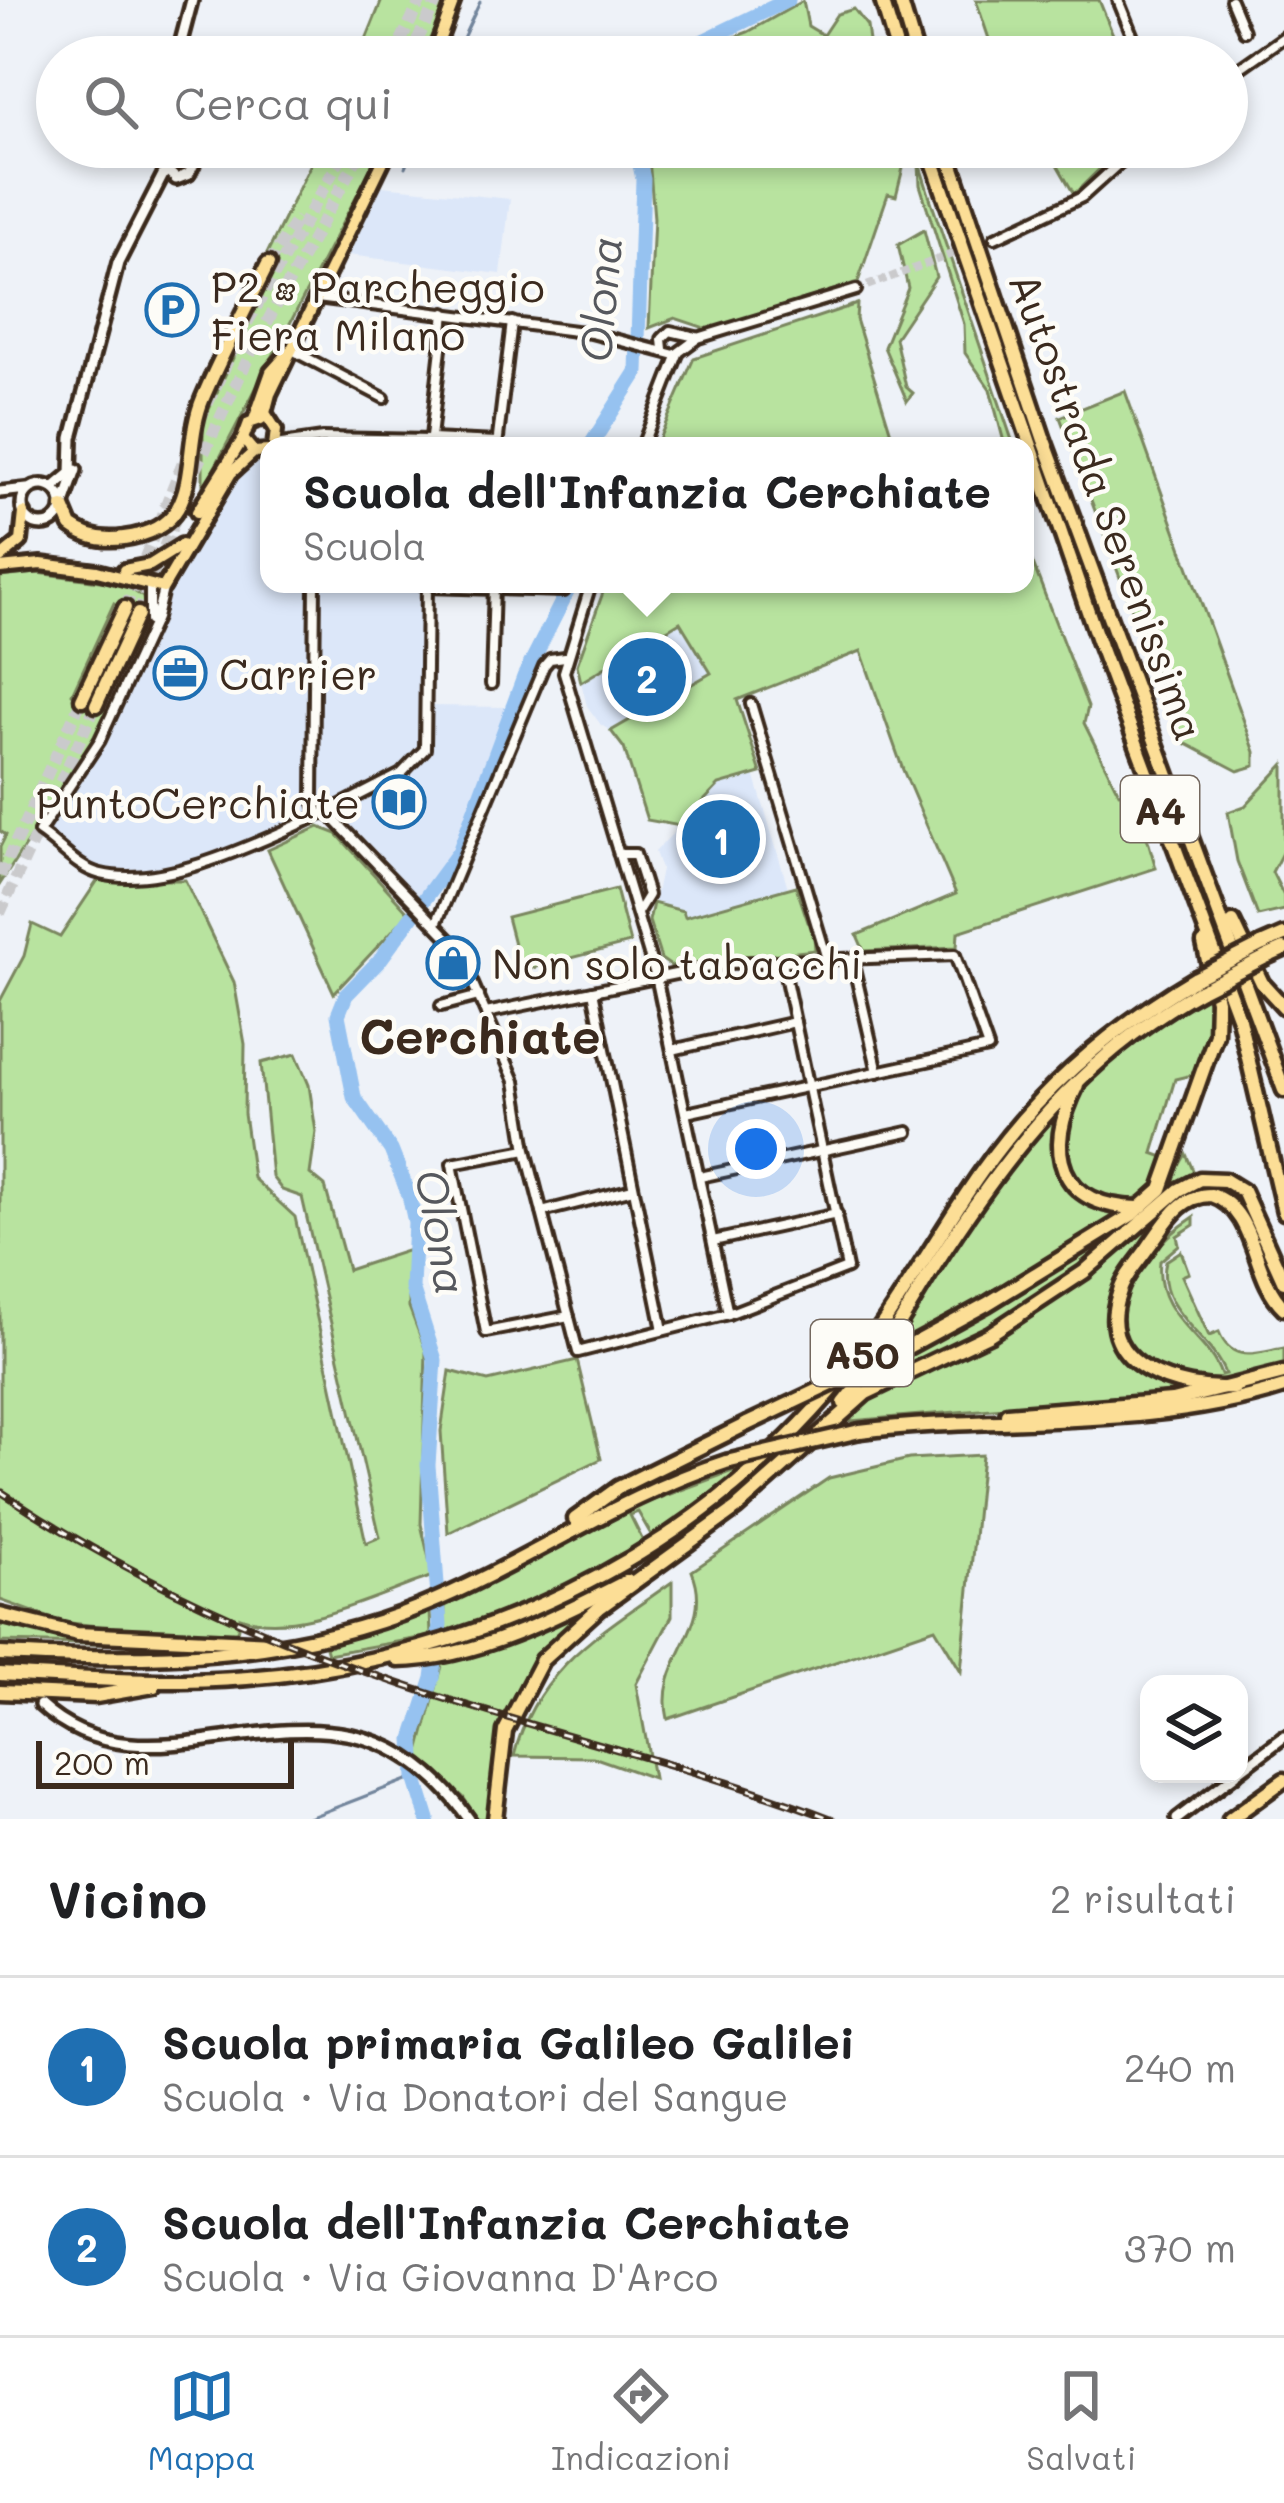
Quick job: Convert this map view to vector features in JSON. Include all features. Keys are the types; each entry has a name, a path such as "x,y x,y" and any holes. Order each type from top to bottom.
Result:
{"highway":[{"path":"882,0 893,36"},
{"path":"899,0 910,36"},
{"name":"Autostrada Serenissima","path":"935,168 1026,437"},
{"name":"Autostrada Serenissima","path":"953,168 1097,587 1202,856 1284,1090"},
{"path":"63,507 71,526 101,538 146,532 174,514 188,485 198,410 268,264"},
{"name":"Autostrada Serenissima","path":"1034,460 1239,1019 1284,1212"},
{"path":"89,702 131,611"},
{"path":"1202,856 1256,973 1284,1007"},
{"path":"536,1547 618,1489 987,1304 1161,1190 1216,1034 1217,1000 1194,901"},
{"name":"A50","path":"182,1681 267,1676 424,1653 602,1578 646,1553 731,1489 854,1364 982,1170 1035,1104 1111,1034 1284,935"},
{"path":"1263,951 1284,949"},
{"path":"820,1432 885,1350 1005,1160 1084,1074 1198,984"},
{"path":"1084,1074 1060,1126 1059,1151 1066,1174 1094,1202 1138,1208"},
{"path":"495,1819 505,1731 534,1671 584,1620 767,1484 866,1393 969,1346 1033,1306 1130,1238 1192,1181 1221,1179 1244,1191 1284,1282"},
{"path":"1234,1388 1178,1384 1137,1364 1117,1327 1122,1285 1179,1206 1211,1195 1241,1219 1266,1282 1284,1308"},
{"path":"961,1421 1039,1409 1138,1405 1234,1388 1284,1373"},
{"name":"A50","path":"0,1654 169,1660 238,1655 314,1640 422,1606 649,1491 726,1462 860,1431 961,1421 1147,1417 1284,1387"},
{"path":"451,1645 568,1611 675,1555"},
{"path":"0,1613 19,1622 77,1634 235,1645 314,1640"},
{"path":"0,1674 182,1681"},
{"path":"4,1693 96,1696 182,1681"},
{"path":"1230,1819 1284,1780"}],"main road":[{"path":"441,36 454,0"},
{"path":"272,437 265,408 380,168"},
{"path":"152,564 182,546 254,420 271,372 292,350"},
{"path":"254,420 271,437"},
{"path":"243,439 254,452"},
{"path":"158,584 231,473 260,448"},
{"path":"0,558 21,541 24,513"},
{"path":"0,568 41,564 158,584"},
{"path":"152,564 158,584"},
{"path":"97,571 166,566 158,584"}],"street":[{"path":"183,36 192,0"},
{"path":"1118,0 1133,36"},
{"path":"1231,0 1244,31"},
{"path":"1248,62 1284,37"},
{"path":"0,494 53,488 71,473 71,453 118,263 163,168"},
{"path":"152,199 190,168"},
{"path":"995,238 1082,196 1113,168"},
{"path":"164,172 180,178"},
{"path":"685,340 856,290"},
{"path":"316,297 512,322 664,347 678,354"},
{"path":"431,437 445,313"},
{"path":"498,437 512,322"},
{"path":"670,367 664,347 674,330 685,340"},
{"path":"644,437 685,340"},
{"path":"292,350 384,398"},
{"path":"0,494 44,526 56,520 76,478 71,453"},
{"path":"24,513 23,500 33,488"},
{"path":"53,488 63,507"},
{"path":"158,584 146,634 93,754 39,832 101,875 194,865 323,813 401,774 425,749 428,593"},
{"path":"315,593 313,796 323,813 457,947 509,1063 526,1150 578,1352 728,1314 847,1268 782,961"},
{"path":"491,684 494,593"},
{"path":"588,593 564,672 656,977 728,1314"},
{"path":"436,924 544,666 550,659 565,657"},
{"path":"751,704 827,959"},
{"path":"619,854 635,854 644,874 648,895 638,913"},
{"path":"486,1013 729,963 955,956 988,1048 686,1113"},
{"path":"853,959 878,1072"},
{"path":"593,991 662,1330"},
{"path":"441,1006 479,996"},
{"path":"672,1050 795,1022"},
{"path":"700,1177 908,1132"},
{"path":"526,1150 452,1164 486,1331 569,1316"},
{"path":"542,1212 633,1190"},
{"path":"713,1241 836,1214"},
{"path":"40,1705 75,1735 122,1752 153,1754 304,1731 352,1736 428,1774 469,1819"},
{"path":"1248,1765 1284,1737"},
{"path":"1177,1819 1224,1783"}],"shaded area":[{"path":"382,186 510,199 501,274 348,255"},
{"path":"260,455 260,593 430,593 429,706 506,707 450,857 416,903 327,806 206,858 133,871 93,867 48,831 53,814 102,740 201,527 244,460"},
{"path":"680,622 712,673 611,731 601,725 587,706 581,682"},
{"path":"754,774 788,888 685,918 682,911 654,903 661,869 655,852 719,785"}],"green space":[{"path":"382,0 447,0 431,36 367,36"},
{"path":"976,0 1099,0 1114,36 988,36"},
{"path":"803,1 808,26 823,35 837,14 854,9 868,36 737,36"},
{"path":"309,168 371,168 203,490 203,422 276,266 265,258"},
{"path":"650,168 903,168 896,196 888,194 858,282 702,333 702,327 675,318 649,328 654,218"},
{"path":"919,168 1011,437 1003,437 990,389 965,353 964,324 920,185"},
{"path":"1059,168 1101,168 1074,194"},
{"path":"924,230 936,277 895,338 906,387 913,393 907,401 884,347 908,288 898,245"},
{"path":"857,304 856,319 892,437 660,437 694,358"},
{"path":"1125,391 1255,752 1255,766 1238,771 1181,741 1060,417"},
{"path":"1034,566 1088,707 1084,723 1119,793 1127,792 1138,806 1156,868 958,932 957,947 864,951 857,935 956,894 903,770 861,651 737,700 761,773 719,785 680,826 647,820 624,748 611,731 711,673 680,622 581,682 577,665 603,593 1034,593"},
{"path":"38,573 123,584 143,597 146,618 114,603 72,694 107,710 86,753 0,884 0,847 6,835 0,831 0,577"},
{"path":"1284,764 1284,849 1272,872 1284,896 1284,910 1258,916 1237,861 1228,812 1245,806"},
{"path":"319,827 337,834 409,913 334,993 268,850"},
{"path":"98,880 185,880 234,982 245,1044 244,1114 253,1178 295,1217 366,1543 380,1537 302,1197 282,1190 272,1177 261,1063 296,1054 309,1085 316,1132 310,1174 325,1186 348,1270 409,1250 409,1307 426,1351 421,1524 433,1576 311,1618 262,1622 240,1617 235,1641 61,1622 0,1600 0,1001 24,956 32,924 60,937"},
{"path":"796,886 808,922 813,921 815,950 671,966 661,959 649,921 653,903 683,911 685,917"},
{"path":"616,889 630,943 521,971 507,917"},
{"path":"1207,992 1210,1033 1196,1074 1175,1079 1153,1153 1167,1158 1151,1191 1127,1202 1096,1196 1072,1174 1061,1147 1065,1120 1103,1067 1159,1022"},
{"path":"1065,1100 1055,1141 1063,1180 1083,1200 1118,1216 945,1323 891,1349 1006,1165"},
{"path":"1186,1154 1195,1175 1172,1189 1090,1263 957,1348 893,1377 870,1381 881,1365 1158,1201"},
{"path":"1219,1183 1235,1194 1208,1186 1184,1194 1114,1295 1123,1355 1142,1374 1184,1393 838,1422 885,1388 985,1342 1074,1283 1133,1240 1192,1185"},
{"path":"1194,1217 1194,1225 1177,1236 1179,1245 1160,1261 1160,1281 1173,1312 1205,1348 1221,1375 1225,1374 1168,1294 1166,1261 1181,1251 1189,1273 1182,1276 1209,1336 1219,1332 1231,1349 1246,1354 1284,1348 1284,1369 1238,1380 1192,1382 1156,1371 1133,1354 1123,1333 1123,1308 1132,1283 1169,1236"},
{"path":"577,1360 601,1459 448,1533 441,1431 450,1371 488,1381"},
{"path":"982,1455 961,1671 935,1628 668,1719 669,1679 696,1610 692,1571 829,1478 909,1459"},
{"path":"746,1466 653,1538 638,1512 630,1515 644,1543 597,1572 522,1606 444,1633 445,1604 616,1514"},
{"path":"672,1582 672,1616 636,1684 653,1778 593,1757 514,1756 524,1726 555,1676 597,1636"},
{"path":"594,1604 527,1678 507,1721 491,1819 478,1819 463,1797 418,1756 443,1662 511,1641"},
{"path":"430,1610 431,1636 328,1654 326,1647"},
{"path":"0,1622 79,1639 179,1646 0,1642"}],"waterway":[{"name":"Olona","path":"713,36 788,0"},
{"path":"464,36 480,2"},
{"name":"Olona","path":"596,437 637,372 641,168"},
{"name":"Olona","path":"428,1819 415,1777 413,1739 433,1678 440,1624 428,1465 435,1360 412,1288 415,1222 409,1195 391,1150 354,1097 338,1015 346,995 379,961 459,852 524,677 566,593"},
{"path":"306,1819 415,1777"}],"tunnel":[{"path":"403,36 421,0"},
{"path":"419,36 437,0"},
{"path":"200,420 238,339 335,168"},
{"path":"189,485 253,348 352,168"},
{"path":"268,264 298,218"},
{"path":"856,290 995,238"},
{"path":"125,608 192,439"},
{"path":"138,614 179,509"},
{"path":"0,876 82,699"},
{"path":"0,913 96,705"},
{"path":"0,1665 40,1705"}],"railway":[{"path":"0,1491 95,1550 195,1602 298,1647 456,1702 726,1782 832,1819"}],"place":[{"name":"P2 • Parcheggio Fiera Milano","path":"172,310"},
{"name":"Carrier","path":"180,673"},
{"name":"Scuola dell'Infanzia Cerchiate","path":"647,677"},
{"name":"PuntoCerchiate","path":"399,802"},
{"name":"Scuola primaria Galileo Galilei","path":"721,839"},
{"name":"Non solo tabacchi","path":"453,963"}],"district":[{"name":"Cerchiate","path":"480,1035"}]}
